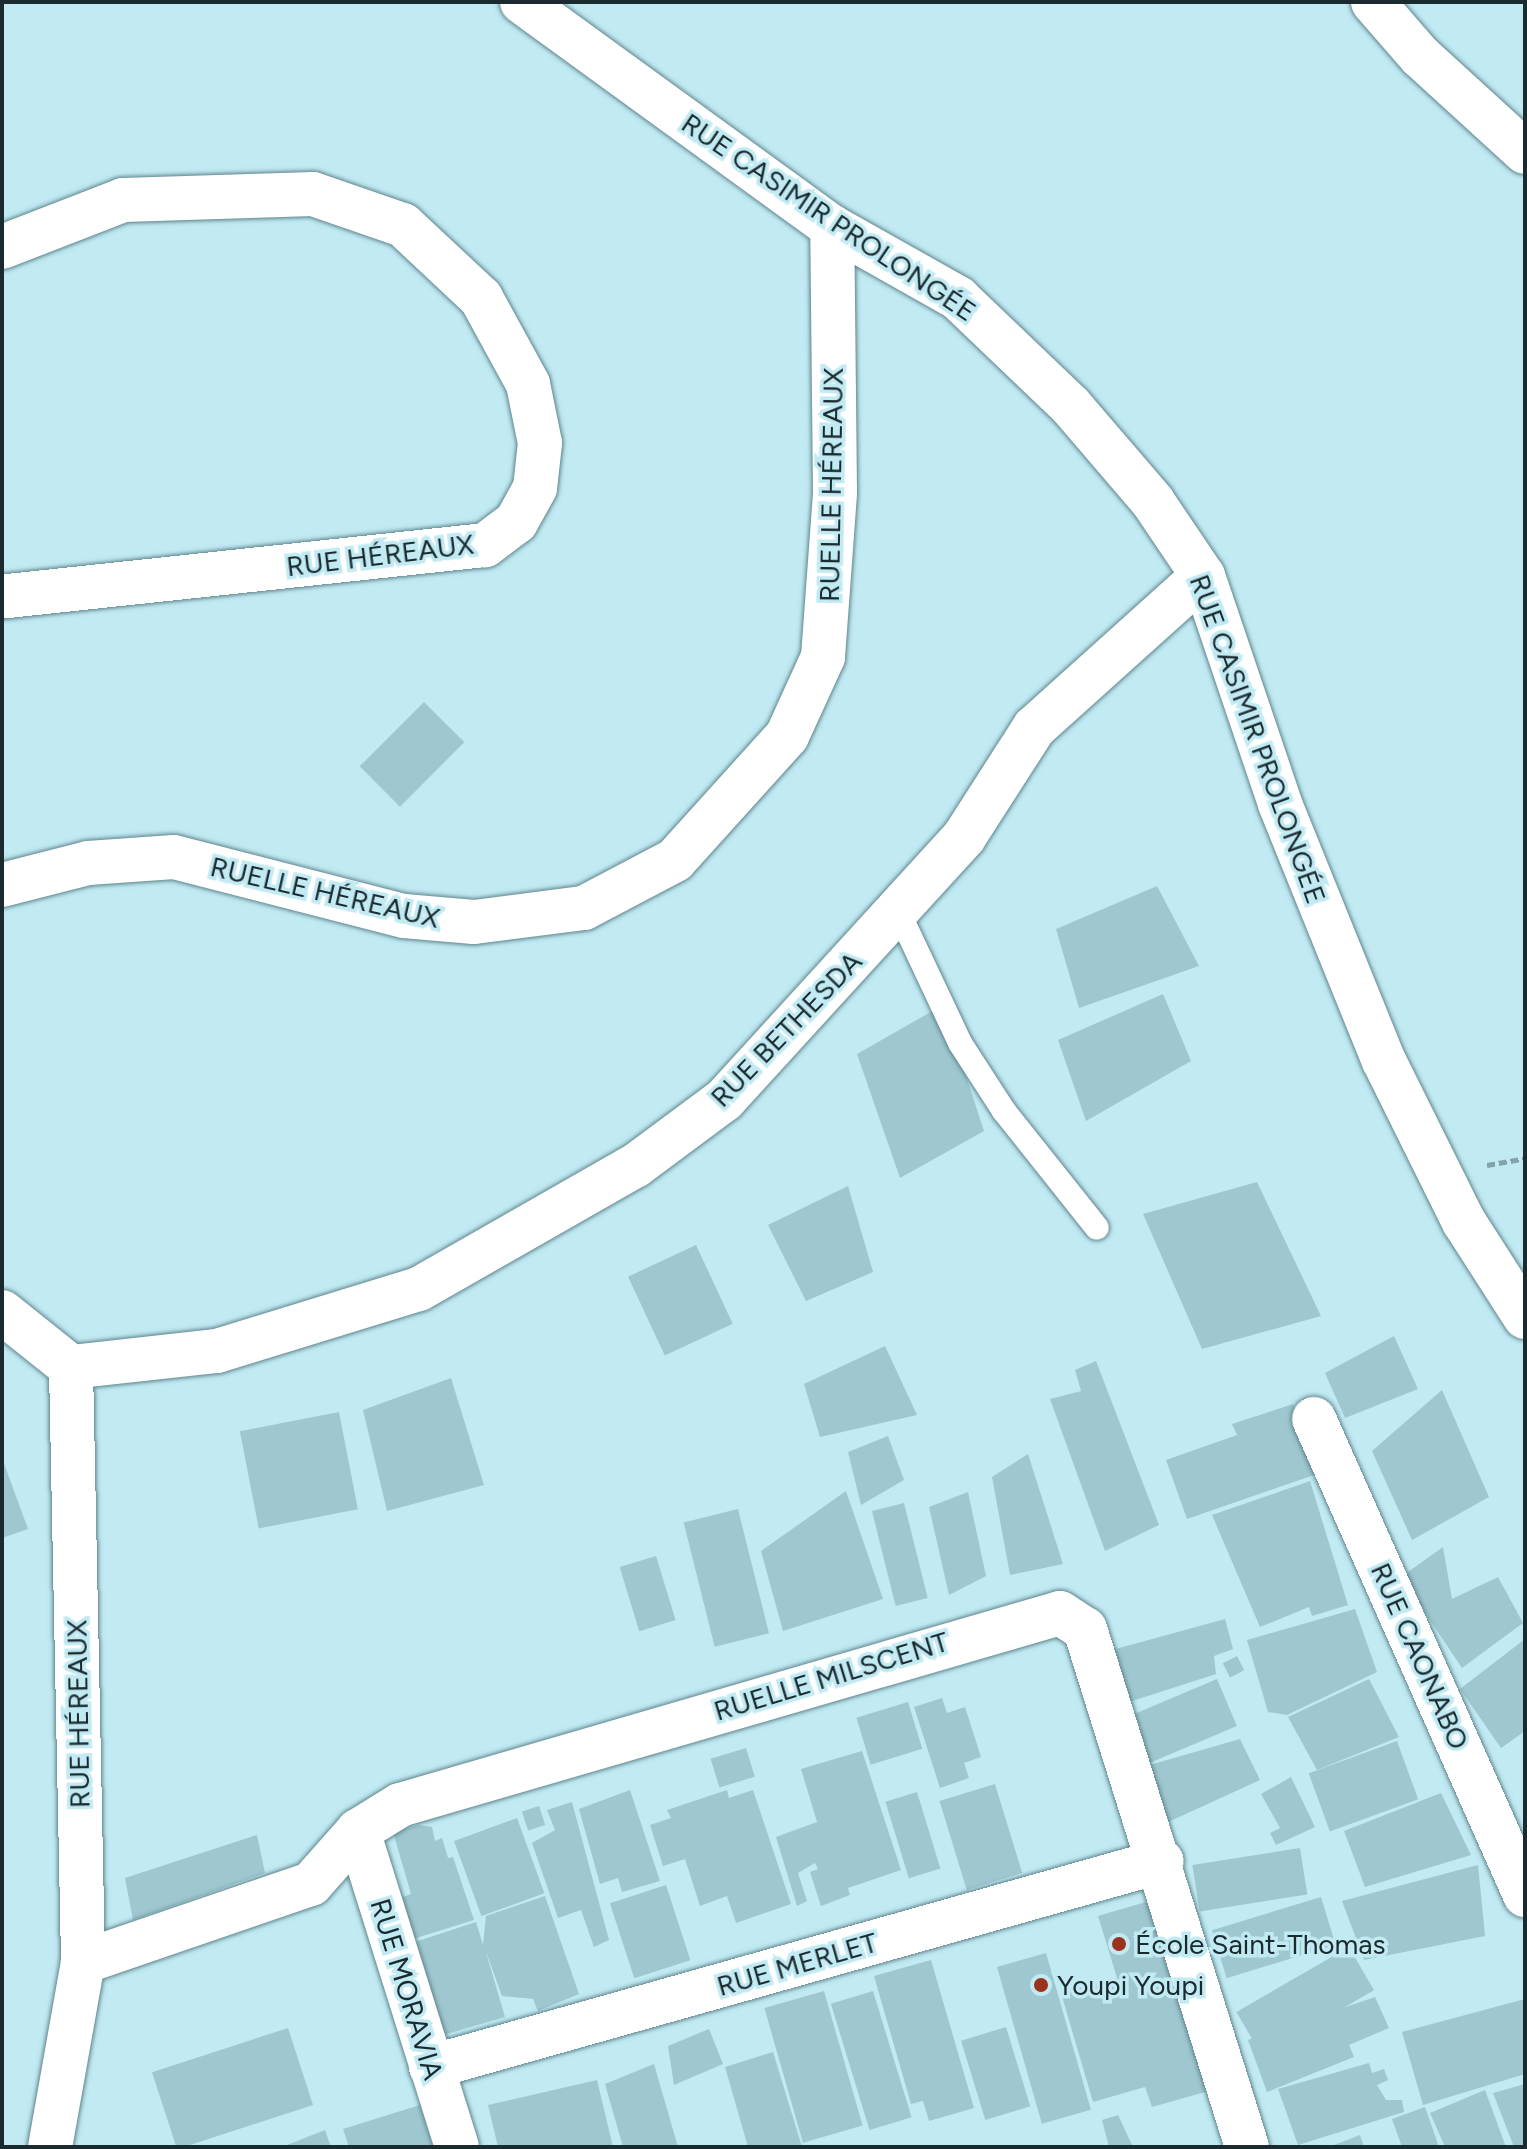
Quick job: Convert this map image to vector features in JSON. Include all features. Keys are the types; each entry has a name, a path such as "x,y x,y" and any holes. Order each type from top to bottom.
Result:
{"street":[{"name":"RUE CASIMIR PROLONGÉE","path":"522,2 832,227 958,298 1070,405 1153,502 1203,576 1280,804 1366,1018 1464,1222 1525,1317"},
{"path":"1373,2 1420,56 1525,152"},
{"name":"RUE HÉREAUX","path":"2,247 123,200 313,194 403,225 481,298 528,384 540,443 529,500 516,522 485,545 2,597"},
{"name":"RUELLE HÉREAUX","path":"2,885 88,863 174,857 404,916 474,922 584,908 675,860 787,736 823,657 835,492 832,227"},
{"name":"RUE BETHESDA","path":"71,1367 217,1351 419,1289 635,1166 724,1100 964,837 1034,728 1203,576"},
{"path":"2,1312 71,1367"},
{"name":"RUE HÉREAUX","path":"50,2147 83,1962 71,1367"},
{"name":"RUE CAONABO","path":"1314,1419 1525,1895"},
{"name":"RUELLE MILSCENT","path":"83,1962 311,1884 358,1831 400,1805 1060,1613 1085,1629 1162,1861 1247,2147"},
{"name":"RUE MORAVIA","path":"358,1831 457,2147"},
{"name":"RUE MERLET","path":"431,2067 1162,1861"}],"lane":[{"path":"898,911 960,1043 1004,1111 1097,1228"}],"building":[{"path":"424,702 464,742 400,807 360,766"},
{"path":"1157,886 1199,966 1079,1008 1056,929"},
{"path":"1163,994 1191,1061 1086,1121 1058,1040"},
{"path":"943,1005 984,1131 900,1178 857,1054"},
{"path":"1257,1182 1321,1316 1202,1349 1143,1214"},
{"path":"848,1186 873,1272 806,1301 768,1225"},
{"path":"696,1245 733,1324 665,1356 628,1277"},
{"path":"1394,1336 1418,1389 1345,1418 1325,1373"},
{"path":"885,1346 917,1415 820,1437 804,1384"},
{"path":"1096,1361 1159,1525 1105,1551 1050,1399 1081,1391 1075,1370"},
{"path":"451,1378 484,1485 387,1511 363,1410"},
{"path":"1442,1390 1489,1497 1412,1540 1372,1451"},
{"path":"1293,1404 1317,1474 1187,1519 1166,1460 1237,1435 1232,1424"},
{"path":"339,1412 358,1509 259,1528 240,1431"},
{"path":"888,1436 904,1480 861,1505 848,1452"},
{"path":"1028,1454 1063,1564 1010,1575 992,1477"},
{"path":"2,1458 28,1529 2,1538"},
{"path":"1310,1481 1348,1605 1312,1616 1309,1607 1260,1627 1212,1515"},
{"path":"846,1491 883,1599 783,1631 761,1551"},
{"path":"968,1492 986,1576 949,1595 929,1507"},
{"path":"904,1503 928,1598 896,1606 872,1511"},
{"path":"738,1509 769,1633 715,1647 684,1523"},
{"path":"1443,1547 1452,1599 1498,1577 1523,1623 1462,1668 1401,1577"},
{"path":"656,1556 676,1620 639,1631 620,1567"},
{"path":"1355,1609 1377,1672 1287,1715 1268,1712 1247,1640"},
{"path":"1225,1619 1233,1649 1214,1656 1216,1674 1126,1703 1112,1650"},
{"path":"1525,1639 1525,1731 1501,1748 1460,1689"},
{"path":"1237,1656 1244,1670 1230,1678 1223,1663"},
{"path":"1217,1679 1237,1726 1143,1766 1123,1719"},
{"path":"1369,1679 1399,1737 1317,1770 1288,1717"},
{"path":"942,1698 947,1713 965,1707 981,1757 964,1763 969,1778 940,1788 914,1707"},
{"path":"908,1702 922,1749 871,1765 856,1718"},
{"path":"1240,1739 1260,1780 1164,1824 1146,1766"},
{"path":"1397,1741 1418,1799 1330,1831 1309,1773"},
{"path":"746,1748 755,1777 719,1788 711,1759"},
{"path":"862,1751 901,1870 848,1888 850,1895 821,1906 810,1872 818,1869 815,1863 798,1873 807,1901 797,1906 776,1837 817,1822 801,1769"},
{"path":"1291,1777 1315,1827 1276,1845 1270,1833 1280,1828 1261,1794"},
{"path":"995,1784 1022,1873 967,1890 940,1801"},
{"path":"630,1790 660,1881 622,1892 618,1878 600,1884 579,1809"},
{"path":"727,1790 729,1798 753,1790 791,1904 736,1923 727,1896 700,1906 685,1859 663,1866 650,1825 671,1818 667,1810"},
{"path":"917,1792 940,1869 909,1878 885,1802"},
{"path":"1441,1793 1471,1855 1365,1887 1344,1831"},
{"path":"572,1802 609,1940 594,1947 581,1910 558,1918 532,1843 555,1830 547,1810"},
{"path":"539,1806 545,1825 528,1831 522,1812"},
{"path":"517,1818 544,1893 481,1916 454,1841"},
{"path":"419,1825 432,1827 435,1841 442,1838 448,1858 453,1857 474,1920 413,1939 400,1898 411,1894 393,1832"},
{"path":"257,1835 265,1873 133,1920 125,1878"},
{"path":"1300,1848 1307,1894 1200,1911 1192,1865"},
{"path":"1478,1865 1485,1936 1364,1960 1342,1901"},
{"path":"666,1885 690,1960 634,1978 610,1903"},
{"path":"545,1896 579,1994 538,2011 533,1999 502,1996 485,1949 505,2017 443,2035 415,1942 476,1922 483,1945 486,1916"},
{"path":"1321,1897 1336,1945 1227,1978 1212,1930"},
{"path":"1156,1899 1212,2090 1152,2107 1145,2087 1093,2102 1061,1993 1117,1978 1098,1916"},
{"path":"1349,1947 1374,1990 1261,2055 1236,2012"},
{"path":"1046,1953 1091,2110 1042,2124 997,1967"},
{"path":"931,1960 974,2108 929,2121 923,2101 911,2104 874,1976"},
{"path":"824,1991 863,2126 803,2143 764,2008"},
{"path":"873,1991 912,2117 870,2130 831,2004"},
{"path":"1375,1997 1389,2028 1349,2045 1354,2057 1267,2092 1248,2040"},
{"path":"1525,1999 1525,2074 1423,2105 1402,2032"},
{"path":"1006,2027 1030,2106 985,2120 961,2041"},
{"path":"288,2028 313,2105 176,2147 152,2072"},
{"path":"709,2029 723,2064 674,2085 668,2046"},
{"path":"773,2052 802,2147 748,2147 725,2067"},
{"path":"1369,2063 1372,2073 1384,2069 1388,2080 1377,2085 1386,2100 1402,2100 1404,2112 1298,2145 1278,2089"},
{"path":"654,2064 678,2147 623,2147 605,2084"},
{"path":"597,2080 613,2147 498,2147 488,2105"},
{"path":"1525,2084 1525,2147 1514,2147 1493,2093"},
{"path":"1485,2090 1506,2147 1445,2147 1430,2113"},
{"path":"420,2105 433,2147 349,2147 343,2129"},
{"path":"1425,2107 1439,2147 1402,2147 1392,2119"},
{"path":"1118,2115 1133,2147 1109,2147 1102,2120"},
{"path":"325,2130 331,2147 282,2147"},
{"path":"1360,2135 1364,2147 1329,2147"}],"place":[{"name":"École Saint-Thomas","path":"1119,1944"},
{"name":"Youpi Youpi","path":"1041,1985"}]}
